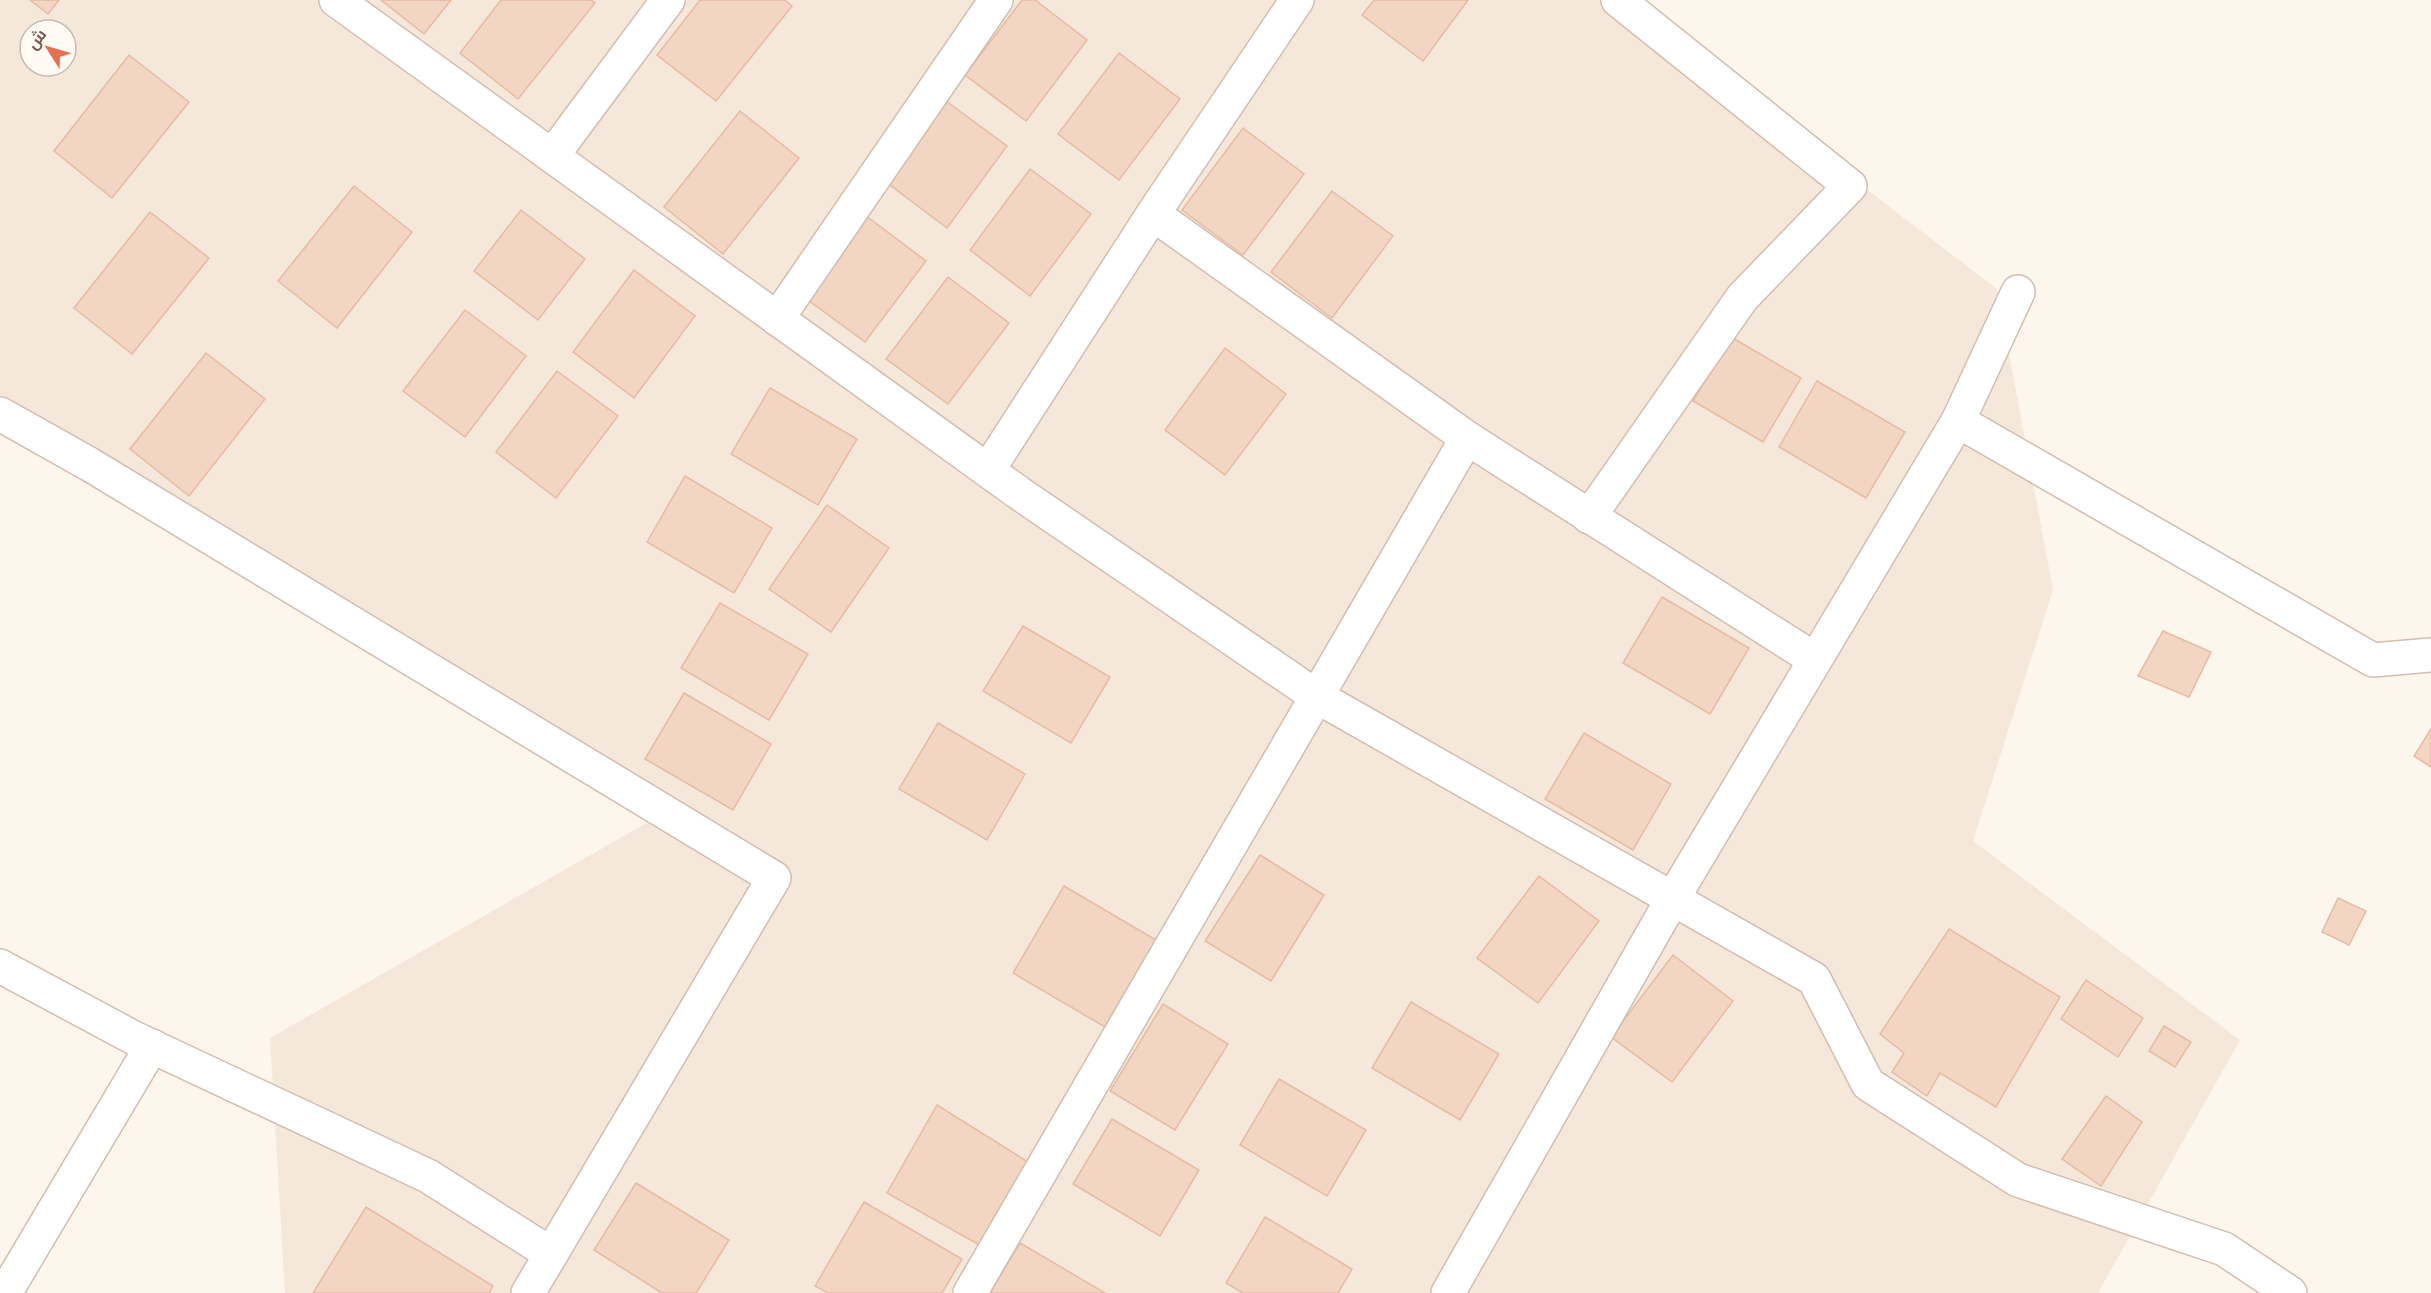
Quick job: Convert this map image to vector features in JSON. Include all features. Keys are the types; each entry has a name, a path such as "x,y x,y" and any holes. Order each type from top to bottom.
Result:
{"street":[{"path":"336,0 988,470 1316,696 1814,979 1868,1084 2018,1180 2224,1249 2290,1293"},
{"path":"552,156 669,0"},
{"path":"777,319 996,0"},
{"path":"988,470 1153,214 1297,0"},
{"path":"1589,517 1742,298 1850,186 1618,0"},
{"path":"1153,214 1467,438 1814,659"},
{"path":"1448,1293 1673,898 1958,421 2018,292"},
{"path":"0,414 89,464 774,878 528,1293"},
{"path":"1958,421 2373,660 2431,654"},
{"path":"970,1293 1467,438"},
{"path":"0,966 152,1046 428,1176 551,1254"},
{"path":"5,1293 152,1046"}],"shaded area":[{"path":"0,0 1619,0 1997,289 2053,590 1973,841 2240,1040 2098,1293 285,1293 270,1038 664,813 0,423"}],"building":[{"path":"30,0 59,0 48,14"},
{"path":"381,0 451,0 424,34"},
{"path":"501,0 591,0 595,3 518,99 460,53"},
{"path":"700,0 785,0 792,6 716,101 657,55"},
{"path":"1022,0 1035,0 1087,40 1026,121 965,75"},
{"path":"1374,0 1468,0 1423,61 1362,15"},
{"path":"1119,53 1180,99 1119,180 1058,134"},
{"path":"129,55 189,102 112,198 54,151"},
{"path":"946,101 1007,146 947,228 886,182"},
{"path":"740,111 799,158 723,254 664,207"},
{"path":"1243,128 1304,174 1243,255 1182,210"},
{"path":"1030,169 1091,214 1030,296 970,250"},
{"path":"354,186 412,232 337,328 278,281"},
{"path":"1332,191 1393,236 1332,318 1271,272"},
{"path":"521,210 585,259 538,320 474,271"},
{"path":"150,212 209,258 132,354 74,308"},
{"path":"865,215 926,261 865,342 804,297"},
{"path":"634,270 695,316 634,398 573,352"},
{"path":"948,277 1009,323 948,404 886,359"},
{"path":"465,310 526,356 465,437 403,391"},
{"path":"1731,337 1801,378 1763,442 1693,401"},
{"path":"1225,348 1286,394 1225,475 1165,430"},
{"path":"206,353 265,399 189,496 130,449"},
{"path":"557,371 618,416 556,498 496,452"},
{"path":"1817,381 1905,432 1866,498 1779,447"},
{"path":"770,388 857,439 818,505 731,454"},
{"path":"685,476 772,528 734,593 647,542"},
{"path":"827,505 889,548 831,632 769,589"},
{"path":"1662,597 1749,648 1710,714 1623,663"},
{"path":"720,603 808,654 769,720 681,668"},
{"path":"1023,626 1110,677 1071,743 983,691"},
{"path":"2163,631 2211,652 2189,697 2138,676"},
{"path":"684,693 771,744 733,810 645,759"},
{"path":"938,723 1025,774 987,840 899,789"},
{"path":"2431,729 2431,767 2414,756"},
{"path":"1584,733 1671,784 1633,850 1545,799"},
{"path":"1260,855 1324,895 1271,981 1205,941"},
{"path":"1539,876 1599,921 1538,1003 1477,958"},
{"path":"1064,886 1156,940 1105,1027 1013,973"},
{"path":"2338,898 2366,911 2349,945 2322,932"},
{"path":"1949,929 2060,997 1996,1107 1940,1073 1927,1096 1892,1072 1904,1053 1880,1034"},
{"path":"1673,955 1733,1001 1672,1082 1611,1037"},
{"path":"2086,980 2143,1018 2118,1057 2061,1019"},
{"path":"1411,1002 1499,1054 1460,1120 1372,1068"},
{"path":"1163,1004 1228,1044 1175,1130 1110,1091"},
{"path":"2164,1026 2191,1042 2175,1067 2149,1051"},
{"path":"1279,1079 1366,1130 1327,1196 1240,1145"},
{"path":"2106,1096 2142,1122 2101,1186 2062,1159"},
{"path":"937,1105 1028,1162 981,1246 887,1193"},
{"path":"1112,1119 1199,1170 1160,1236 1073,1184"},
{"path":"636,1183 729,1240 696,1293 662,1293 594,1250"},
{"path":"864,1202 962,1259 942,1293 828,1293 815,1286"},
{"path":"366,1207 493,1286 489,1293 313,1293"},
{"path":"1265,1217 1352,1269 1338,1293 1243,1293 1226,1283"},
{"path":"1020,1243 1105,1293 990,1293"}]}
